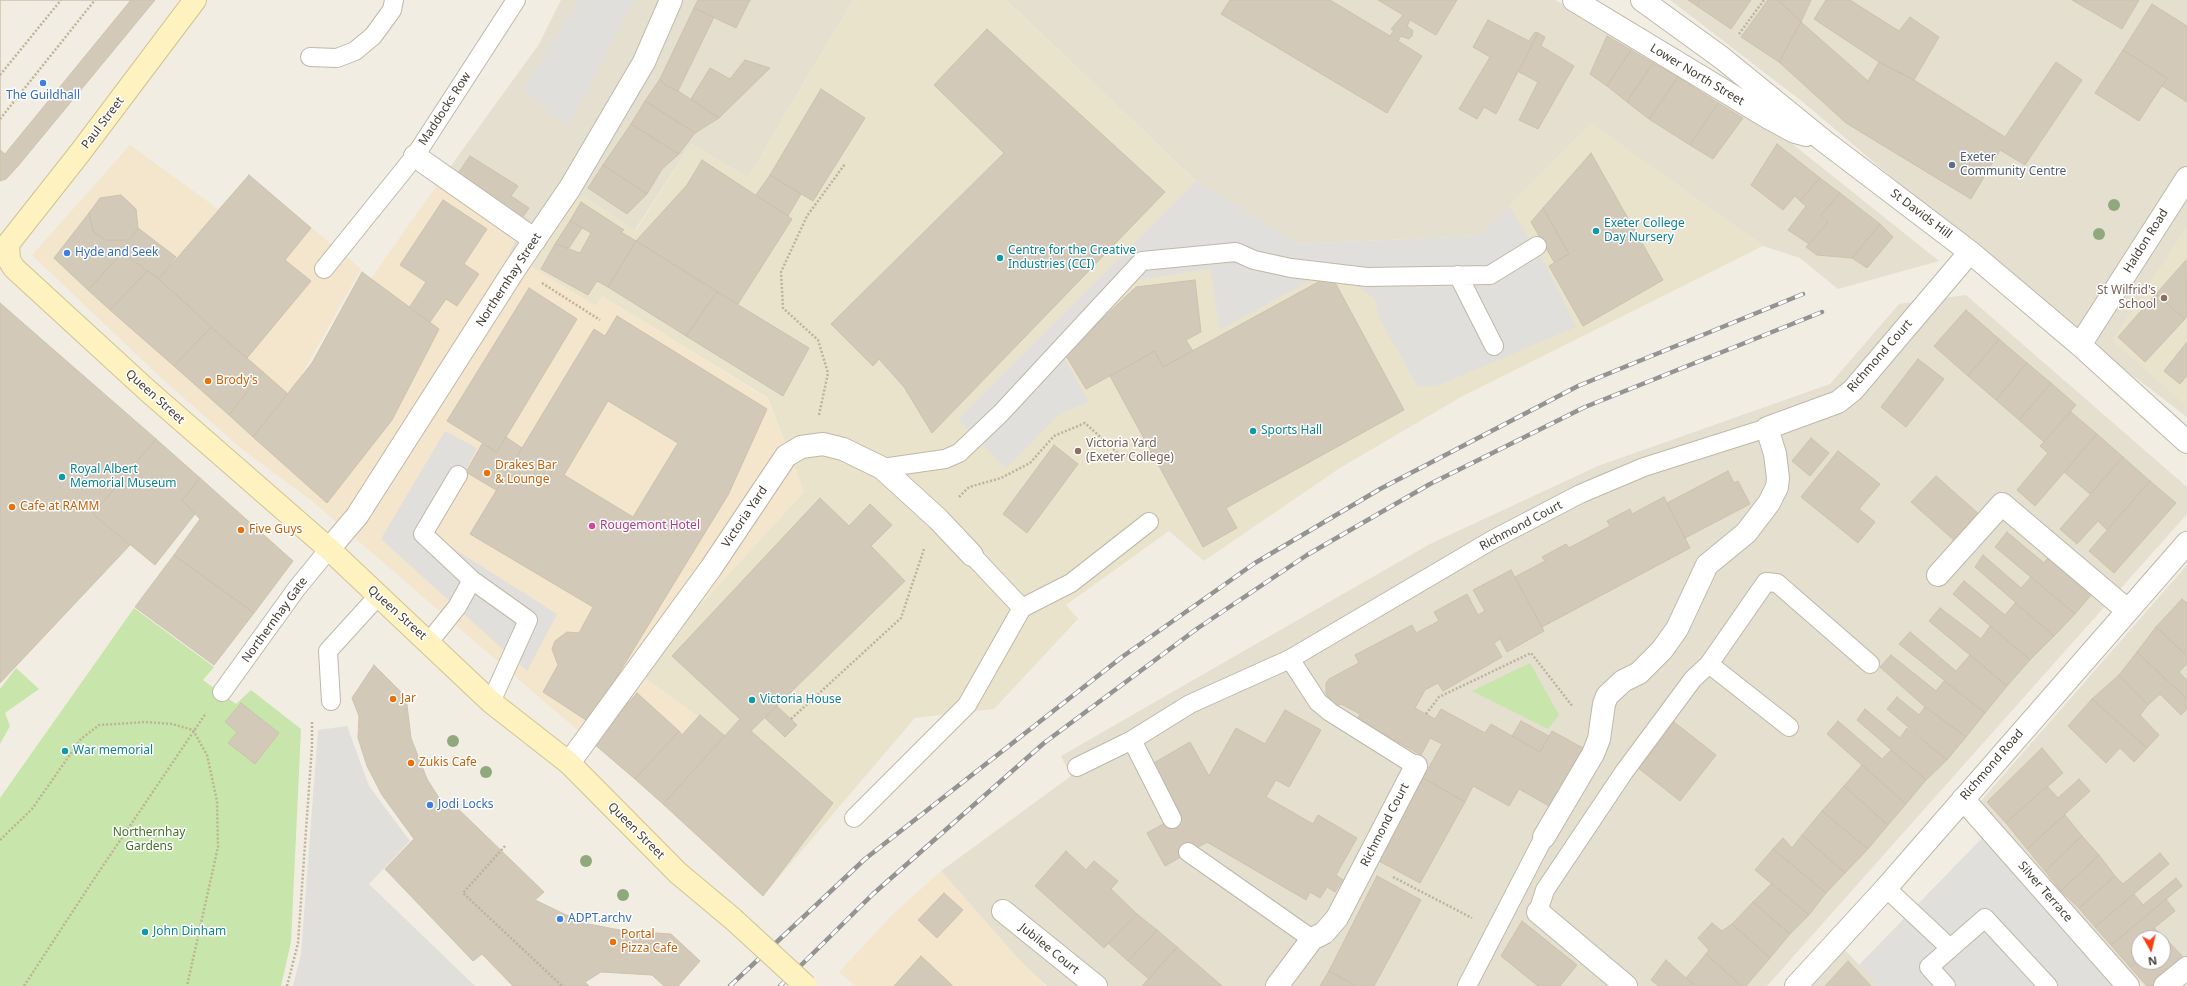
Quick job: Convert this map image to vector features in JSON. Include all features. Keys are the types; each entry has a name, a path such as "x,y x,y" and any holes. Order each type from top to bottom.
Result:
{"street":[{"name":"Northernhay Street","path":"329,549 357,516 516,267 570,188 644,62 671,0"},
{"name":"Lower North Street","path":"1574,0 1769,118 1795,132 1824,141"},
{"name":"St Davids Hill","path":"1642,0 1722,58 1824,141 1970,252 2080,345 2187,442"},
{"name":"Paul Street","path":"3,242 79,154 194,2"},
{"name":"Maddocks Row","path":"415,156 535,240"},
{"name":"Haldon Road","path":"2080,345 2187,178"},
{"name":"Queen Street","path":"3,242 9,260 14,268 148,391 329,549 491,702 568,763 678,873 806,986"},
{"name":"Richmond Court","path":"1767,428 1838,402 1853,390 1970,252"},
{"path":"1544,837 1593,754 1598,741 1607,696 1623,681 1639,673 1662,650 1677,629 1708,565 1746,533 1769,503 1777,487 1778,478 1775,454 1767,428"},
{"name":"Victoria Yard","path":"568,763 711,568 786,456 801,447 823,444 843,449 882,468 938,519 972,555"},
{"path":"1938,575 2002,504 2127,610"},
{"name":"Richmond Road","path":"1796,986 1886,888 2187,543"},
{"name":"Richmond Court","path":"1277,986 1312,939 1324,933 1337,918 1416,766"},
{"name":"Silver Terrace","path":"1963,799 2128,986"},
{"name":"Jubilee Court","path":"1003,911 1096,986"},
{"path":"1538,912 1626,986"},
{"path":"2165,986 2187,968"}],"lane":[{"path":"310,57 337,58 355,50 373,36 392,10 394,0"},
{"name":"Maddocks Row","path":"415,156 516,0"},
{"path":"324,269 415,156"},
{"path":"882,468 945,459 959,453 1001,413 1142,262 1236,252 1254,260 1292,268 1367,277 1490,275 1537,246"},
{"path":"1458,275 1494,346"},
{"name":"Richmond Court","path":"1077,767 1132,740 1190,704 1290,659 1492,540 1580,494 1644,467 1767,428"},
{"path":"458,475 424,534 472,580 528,620 491,702"},
{"path":"854,818 967,705 1022,608 1071,583 1149,522"},
{"name":"Northernhay Gate","path":"222,692 297,588 329,549"},
{"path":"972,555 1022,608"},
{"path":"429,642 457,608 472,580"},
{"path":"1538,912 1545,890 1624,772 1693,679 1709,664 1766,582 1777,583 1870,664"},
{"path":"332,701 328,650 378,596"},
{"name":"Richmond Court","path":"1290,659 1318,702 1330,712 1416,766"},
{"path":"1709,664 1790,727"},
{"path":"1132,740 1172,819"},
{"path":"1467,986 1544,837"},
{"path":"1188,852 1312,939"},
{"path":"1886,888 1950,948"},
{"path":"1946,986 1929,967 1985,918 2048,986"}],"path":[{"path":"0,75 61,0"},
{"path":"0,119 95,0"},
{"path":"1722,58 1764,0"},
{"path":"813,445 828,373 818,340 783,308 781,272 808,216 845,164"},
{"path":"516,267 600,320"},
{"path":"1426,714 1439,697 1531,653 1598,741"},
{"path":"286,986 298,943 312,746 312,715"},
{"path":"0,840 32,809 81,739 100,726 146,722 172,724 193,730 207,755 217,801 218,847 187,986"},
{"path":"24,986 193,730"},
{"path":"505,846 463,892 562,986"},
{"path":"1366,863 1496,930"}],"shaded area":[{"path":"561,0 853,0 748,178 691,144 635,230 528,265 509,252 518,235 440,181 539,44"},
{"path":"579,0 634,0 568,127 523,90"},
{"name":"Victoria Yard (Exeter College)","path":"853,0 1006,0 1196,181 1245,210 1297,244 1480,236 1591,123 1763,246 1461,397 1340,468 1204,561 1169,531 1066,605 1078,619 994,709 915,718 763,896 663,804 725,736 638,673 804,492 768,398 602,296 596,306 528,265 578,192 636,230 691,144 748,178"},
{"path":"1006,0 1555,0 1616,34 1780,134 1939,261 1838,289 1800,258 1763,246 1591,124 1480,236 1297,244 1245,210 1196,181"},
{"path":"1670,0 2187,0 2187,417 2059,319 1804,103"},
{"path":"130,145 218,209 249,175 361,269 297,383 440,181 518,234 509,252 528,265 596,306 602,296 768,399 804,492 638,673 725,736 663,804 312,501 243,450 160,377 32,255"},
{"path":"1196,181 1245,210 1297,244 1480,236 1509,206 1545,263 1576,327 1437,386 1418,387 1379,318 1375,299 1353,283 1320,275 1220,330 1210,269 1136,280 1062,354 1089,402 1059,414 1006,469 958,419"},
{"name":"St Wilfrid's School","path":"2187,227 2187,407 2112,340"},
{"path":"1966,295 2187,487 2187,514 1767,986 1047,986 1022,963 941,871 1071,776 1061,756 1430,544 1598,466 1830,384 1899,304"},
{"path":"445,431 477,448 452,498 435,525 437,538 557,614 527,671 381,539"},
{"path":"2187,565 2187,961 2157,986 2144,986 1979,803"},
{"path":"347,726 369,786 410,841 369,884 475,986 293,986 301,954 318,730"},
{"path":"1982,838 2116,986 1879,986 1859,965"},
{"path":"941,871 1022,963 1046,986 855,986 839,972 893,914"},
{"path":"1845,950 1879,986 1813,986"}],"green space":[{"name":"Northernhay Gardens","path":"134,608 214,667 203,680 236,704 251,690 301,729 291,942 281,986 0,986 0,798"},
{"path":"1530,663 1559,715 1548,729 1472,691"},
{"path":"16,668 39,689 5,713 10,726 0,744 0,689"}],"building":[{"name":"The Guildhall","path":"0,0 155,0 18,166 6,179 0,181"},
{"name":"The Guildhall","path":"0,0 131,0 5,154 0,150"},
{"path":"698,0 750,0 736,28 694,8"},
{"path":"1230,0 1330,0 1390,36 1394,30 1391,29 1403,15 1378,0 1457,0 1436,35 1410,20 1407,26 1413,31 1412,36 1409,39 1401,36 1398,41 1422,56 1387,113 1221,14"},
{"path":"1688,0 1700,0 1697,6"},
{"path":"1700,0 1751,0 1731,29 1697,6"},
{"path":"1768,0 1778,0 1801,22 1779,62 1741,37"},
{"path":"1778,0 1811,0 1801,22"},
{"path":"1826,0 1850,0 1899,31 1910,17 1939,37 1914,80 1879,62 1814,19"},
{"path":"2072,0 2139,0 2122,29"},
{"path":"2152,4 2187,26 2187,102 2162,86 2167,78 2123,50"},
{"path":"694,8 714,17 678,91 665,85 660,79"},
{"path":"1488,20 1529,41 1535,32 1538,33 1496,114 1484,107 1477,119 1459,109 1490,57 1473,47"},
{"path":"1801,22 1868,81 1879,62 1914,80 2005,137 2056,62 2082,80 2025,165 2000,150 1971,199 1846,123 1779,62"},
{"name":"Centre for the Creative Industries (CCI)","path":"987,29 1165,192 932,433 904,387 879,359 873,366 831,324 1004,153 934,85"},
{"path":"1538,33 1545,37 1541,46 1574,66 1538,129 1519,120 1538,82 1519,72"},
{"path":"1607,36 1631,50 1607,86 1590,74"},
{"path":"1631,50 1653,63 1627,102 1607,86"},
{"path":"2123,50 2167,78 2139,121 2095,93"},
{"path":"745,60 770,68 719,118 691,99 710,68 730,79"},
{"path":"1653,63 1678,77 1649,119 1627,102"},
{"path":"1678,77 1718,103 1690,145 1649,119"},
{"path":"660,79 665,85 678,91 719,118 695,133 645,101"},
{"path":"821,89 865,118 813,201 770,175"},
{"path":"645,101 695,133 679,154 631,124"},
{"path":"1718,103 1743,118 1713,159 1690,145"},
{"path":"631,124 679,154 662,169 647,194 603,165"},
{"path":"1777,144 1820,178 1800,201 1795,196 1783,210 1751,185"},
{"name":"Exeter College Day Nursery","path":"1591,153 1663,280 1583,326 1549,266 1569,254 1543,208"},
{"path":"470,156 518,186 511,196 529,208 520,221 454,179"},
{"path":"702,160 792,219 738,304 636,241 687,185"},
{"path":"603,165 647,194 627,214 588,188"},
{"path":"249,175 311,228 285,260 311,281 247,358 159,279"},
{"path":"770,175 801,194 788,216 756,195"},
{"path":"1820,178 1840,193 1821,215 1828,222 1809,244 1788,230 1806,206 1800,201"},
{"path":"1840,193 1880,224 1852,258 1817,255 1806,247 1828,222 1821,215"},
{"path":"121,195 136,209 138,228 129,240 105,240 93,231 89,213 100,198"},
{"path":"443,200 487,229 464,264 479,274 457,306 446,299 430,322 409,308 426,282 400,265"},
{"path":"581,202 624,230 621,232 636,241 608,287 597,281 588,295 541,269 555,244 580,253 591,233 570,221"},
{"path":"1543,208 1569,254 1554,262 1531,222"},
{"path":"89,213 93,231 105,240 129,240 122,253 88,290 54,258"},
{"path":"570,221 582,228 569,248 555,244"},
{"path":"1880,224 1893,237 1867,268 1852,258"},
{"path":"138,228 176,257 159,279 122,253"},
{"path":"636,241 717,292 686,336 608,287"},
{"path":"122,253 147,271 110,310 88,290"},
{"path":"2186,260 2187,317 2185,319 2156,294"},
{"path":"147,271 159,279 211,327 174,366 110,310"},
{"path":"362,272 439,329 392,420 327,503 253,437 312,363"},
{"name":"Sports Hall","path":"1331,275 1404,410 1226,508 1237,528 1203,547 1110,376 1155,351 1163,367"},
{"path":"1195,280 1201,332 1186,340 1193,351 1163,367 1155,351 1086,389 1065,354 1136,287"},
{"path":"529,288 577,319 497,452 447,421"},
{"path":"717,292 809,348 783,396 686,336"},
{"path":"2156,294 2185,319 2145,362 2118,337"},
{"name":"Royal Albert Memorial Museum","path":"0,303 156,439 93,514 130,545 0,683"},
{"path":"1966,310 1999,339 1968,376 1934,346"},
{"name":"Rougemont Hotel","path":"617,316 767,409 728,495 589,722 543,692 558,665 552,649 555,641 567,632 579,633 593,607 470,534 594,329 605,336","holes":["608,401 678,443 633,517 564,475"]},
{"path":"211,327 263,372 229,415 174,366"},
{"path":"1999,339 2027,363 1996,400 1968,376"},
{"path":"2187,342 2187,376 2180,384 2164,371"},
{"path":"1918,359 1944,379 1906,427 1881,407"},
{"path":"2027,363 2051,383 2019,420 1996,400"},
{"path":"263,372 288,394 253,437 229,415"},
{"path":"2051,383 2076,405 2044,442 2019,420"},
{"path":"2071,412 2097,434 2035,506 2017,490 2048,453 2040,446"},
{"path":"2097,434 2123,457 2090,494 2064,472"},
{"path":"506,437 522,448 496,490 466,472 482,444 497,452"},
{"path":"1811,438 1829,453 1810,476 1792,461"},
{"path":"156,439 200,478 182,500 195,514 155,565 93,514"},
{"path":"1054,445 1078,464 1027,533 1003,514"},
{"path":"1838,451 1880,484 1859,509 1875,522 1858,543 1801,497"},
{"path":"2123,457 2150,481 2107,530 2098,521 2077,544 2060,529"},
{"path":"1728,471 1734,483 1738,481 1750,504 1685,538 1667,503"},
{"path":"1936,476 1981,516 1956,542 1911,502"},
{"path":"200,478 293,561 254,613 174,555 200,519 182,500"},
{"path":"2150,481 2176,503 2114,573 2089,551"},
{"path":"1664,497 1690,548 1542,627 1515,577 1545,561 1542,557 1566,544 1569,548 1610,526 1607,521 1630,509 1632,514"},
{"name":"Victoria House","path":"820,498 849,526 870,504 892,525 871,546 905,581 751,731 833,803 763,896 663,804 740,719 672,656"},
{"path":"2007,532 2044,563 2053,551 2097,588 2075,614 1995,547"},
{"path":"174,555 254,613 214,665 135,607"},
{"path":"1983,555 2021,588 2031,577 2075,614 2054,636 1975,567"},
{"path":"1511,570 1544,631 1507,652 1500,639 1494,643 1502,657 1443,691 1438,683 1425,690 1415,708 1435,719 1441,709 1485,733 1491,724 1540,752 1552,731 1583,748 1549,806 1519,789 1509,806 1473,786 1465,802 1423,778 1442,744 1430,738 1421,755 1357,719 1360,714 1341,704 1336,706 1326,694 1326,683 1329,679 1359,663 1355,655 1412,625 1416,633 1439,621 1434,612 1467,594 1478,615 1485,611 1473,590"},
{"path":"1964,581 2005,615 2015,603 2054,636 2030,660 1953,594"},
{"path":"2182,599 2187,603 2187,656 2156,627"},
{"path":"1940,608 1981,639 1990,626 2030,660 2007,686 1929,621"},
{"path":"2156,627 2187,656 2187,664 2179,672 2187,680 2187,699 2137,652"},
{"path":"1910,632 1956,671 1970,655 2007,686 1985,713 1899,644"},
{"path":"2137,652 2187,699 2187,709 2181,715 2160,694 2148,705 2119,675"},
{"path":"1891,655 1936,691 1944,681 1985,713 1966,737 1925,707 1880,667"},
{"path":"374,665 406,697 411,738 427,779 446,809 452,803 544,892 535,900 583,923 625,931 671,934 700,961 678,986 664,986 652,975 601,972 585,982 589,986 513,986 482,954 473,961 385,869 414,839 382,795 367,766 358,738 359,716 352,698"},
{"path":"2119,675 2148,705 2140,715 2159,735 2147,748 2092,699"},
{"path":"637,693 679,731 635,779 593,743"},
{"path":"1897,697 1919,715 1925,707 1966,737 1947,760 1887,709"},
{"path":"2092,699 2147,748 2134,762 2120,748 2106,763 2068,726"},
{"path":"241,703 279,733 255,764 228,743 237,732 225,722"},
{"path":"777,706 797,725 785,737 765,718"},
{"path":"1865,709 1900,738 1907,728 1947,760 1926,780 1857,720"},
{"path":"1285,710 1321,730 1289,787 1276,780 1266,797 1313,824 1318,815 1357,838 1336,875 1343,880 1335,892 1327,887 1320,898 1310,892 1306,900 1207,842 1165,866 1147,833 1181,814 1152,764 1190,742 1209,776 1236,728 1265,744"},
{"path":"700,715 725,736 663,804 635,779 679,731 682,735"},
{"path":"1521,721 1549,736 1540,752 1512,736"},
{"path":"1838,721 1882,759 1891,750 1926,780 1906,804 1827,734"},
{"path":"1674,722 1716,755 1680,801 1637,767"},
{"path":"2042,748 2063,773 2006,823 1987,802"},
{"path":"1862,765 1906,804 1888,825 1844,786"},
{"path":"1423,778 1465,802 1420,883 1377,860"},
{"path":"2079,779 2090,791 2027,849 2006,823 2047,786 2058,798"},
{"path":"1844,786 1888,825 1868,849 1822,811"},
{"path":"1822,811 1868,849 1845,873 1802,835"},
{"path":"2065,815 2082,836 2045,871 2027,849"},
{"path":"1802,835 1845,873 1826,893 1773,849 1783,838 1792,848"},
{"path":"2082,836 2099,855 2061,891 2045,871"},
{"path":"1773,849 1826,893 1809,915 1755,870"},
{"path":"1066,851 1086,870 1094,861 1118,881 1111,889 1137,914 1104,948 1035,886"},
{"path":"2160,853 2169,864 2095,927 2079,908 2115,876 2123,884"},
{"path":"2099,855 2115,876 2079,908 2061,891"},
{"path":"1377,876 1421,900 1374,986 1356,986 1329,971"},
{"path":"2176,878 2182,886 2111,945 2095,927 2134,894 2143,905"},
{"path":"1772,883 1809,915 1790,934 1753,902"},
{"path":"944,893 963,910 937,938 918,920"},
{"path":"2166,899 2175,911 2154,928 2156,930 2131,930 2130,967 2111,945"},
{"path":"1753,902 1790,934 1770,958 1732,924"},
{"path":"1137,914 1157,930 1128,961 1108,943"},
{"path":"1522,921 1577,965 1560,986 1538,986 1501,956"},
{"path":"1712,923 1722,931 1732,924 1770,958 1746,986 1741,986 1706,954 1709,950 1698,938"},
{"path":"1157,930 1177,947 1149,979 1128,961"},
{"path":"2171,944 2185,959 2152,986 2147,986 2133,970 2171,970"},
{"path":"1177,947 1222,986 1142,986"},
{"path":"1706,954 1741,986 1697,986 1686,978"},
{"path":"921,956 953,986 894,986"},
{"path":"1666,960 1697,986 1659,986 1651,980"},
{"path":"1848,961 1871,986 1825,986"},
{"path":"1329,971 1356,986 1320,986"}],"railway":[{"path":"730,986 865,859 1122,657 1255,563 1380,489 1578,386 1803,294"},
{"path":"780,986 873,894 1044,743 1198,628 1307,555 1430,484 1585,407 1822,312"}],"place":[{"name":"The Guildhall","path":"43,83"},
{"name":"Exeter Community Centre","path":"1952,165"},
{"name":"Exeter College Day Nursery","path":"1596,231"},
{"name":"Hyde and Seek","path":"67,253"},
{"name":"Centre for the Creative Industries (CCI)","path":"1000,258"},
{"name":"St Wilfrid's School","path":"2164,298"},
{"name":"Brody's","path":"208,381"},
{"name":"Sports Hall","path":"1253,431"},
{"name":"Victoria Yard (Exeter College)","path":"1078,451"},
{"name":"Drakes Bar & Lounge","path":"487,473"},
{"name":"Royal Albert Memorial Museum","path":"62,477"},
{"name":"Cafe at RAMM","path":"12,507"},
{"name":"Rougemont Hotel","path":"592,526"},
{"name":"Five Guys","path":"241,530"},
{"name":"Jar","path":"393,699"},
{"name":"Victoria House","path":"752,700"},
{"name":"War memorial","path":"65,751"},
{"name":"Zukis Cafe","path":"411,763"},
{"name":"Jodi Locks","path":"430,805"},
{"name":"ADPT.archv","path":"560,919"},
{"name":"John Dinham","path":"145,932"},
{"name":"Portal Pizza Cafe","path":"613,942"}]}
